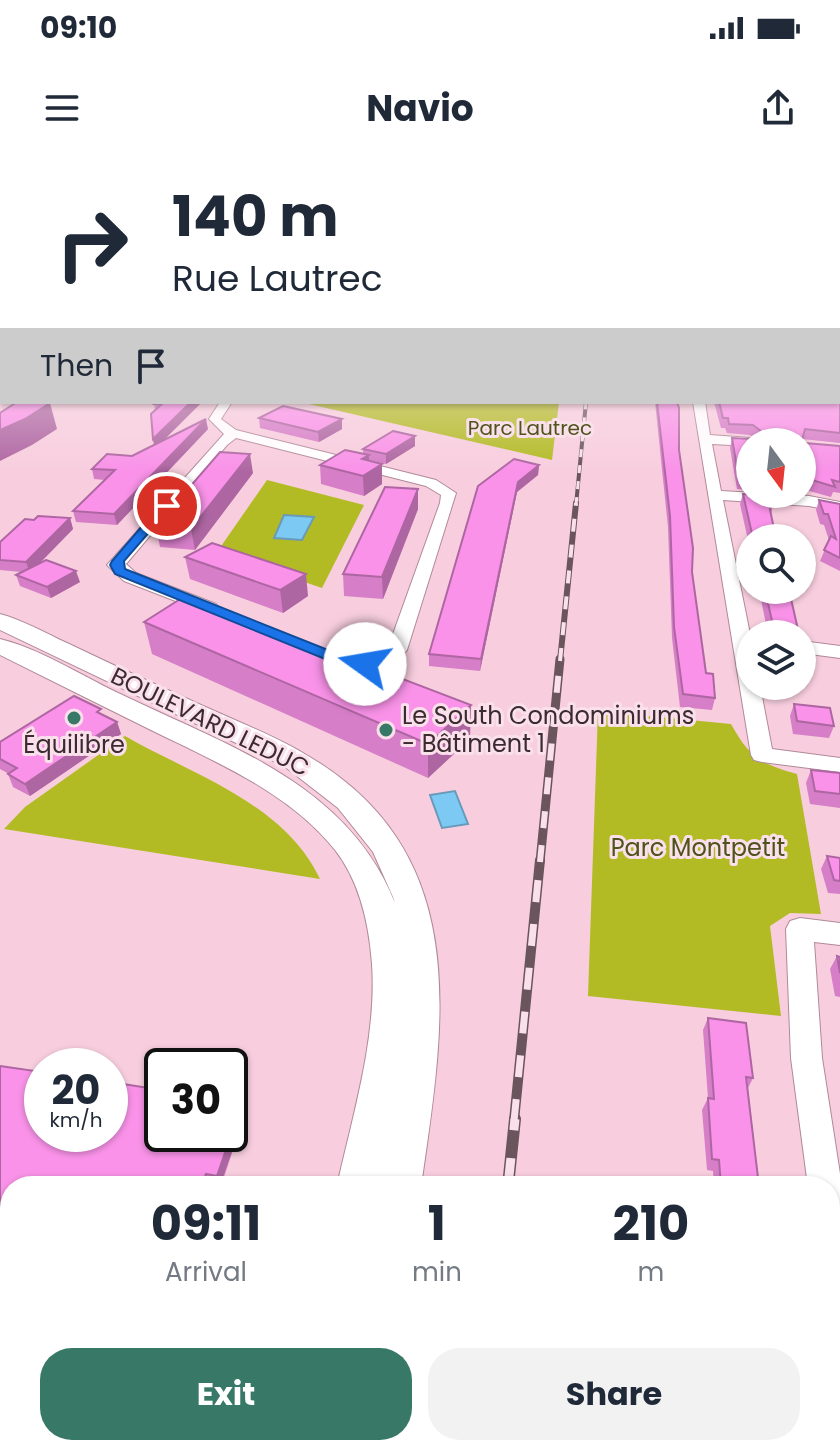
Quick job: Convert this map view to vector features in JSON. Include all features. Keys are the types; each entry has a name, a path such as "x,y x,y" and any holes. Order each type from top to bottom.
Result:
{"street":[{"path":"224,404 217,413 216,421 234,434 431,483 449,493 397,650 386,659 365,664 347,662 320,652"},
{"path":"699,404 742,620"},
{"path":"224,614 130,577 116,565 222,442 234,434"},
{"path":"704,439 736,441"},
{"path":"715,495 809,501 840,507"},
{"name":"BOULEVARD LEDUC","path":"0,621 286,756 337,790 373,829 391,856 411,899 425,971 421,1045 401,1176"},
{"name":"BOULEVARD LEDUC","path":"0,646 278,783 322,815 351,849 367,876 383,919 391,980 381,1070 361,1176"},
{"path":"816,649 840,652"},
{"path":"753,700 762,755 840,765"},
{"path":"826,1176 829,1155 802,996 800,929 840,934"}],"green space":[{"name":"Parc Lautrec","path":"309,404 559,404 552,460"},
{"path":"267,480 364,505 322,588 217,552"},
{"name":"Parc Montpetit","path":"598,711 731,724 757,758 797,774 821,914 790,913 770,926 781,1016 588,996"},
{"path":"125,736 207,778 260,811 284,830 304,853 320,879 4,829 25,807"}],"water":[{"path":"284,515 314,517 302,540 274,538"},
{"path":"455,791 468,824 442,828 430,795"}],"building":[{"path":"14,404 48,404 0,430 0,413"},
{"path":"162,404 189,404 153,439 151,414"},
{"path":"657,404 678,404 679,408 679,450 693,548 692,572 706,673 713,674 715,698 683,694 674,627 670,516"},
{"path":"720,404 840,404 840,433 816,428 757,428 753,425 729,424 728,418 723,418"},
{"path":"283,406 342,419 318,432 259,418"},
{"path":"206,419 114,514 73,511 115,470 92,469 107,454 132,456"},
{"path":"393,431 415,436 386,454 363,449"},
{"path":"732,438 736,438 736,461"},
{"path":"816,444 840,446 840,482 832,480 835,487 816,481"},
{"path":"345,450 369,455 362,459 382,464 363,476 320,465"},
{"path":"220,452 250,454 191,529 156,526"},
{"path":"514,459 539,465 518,482 481,659 429,654 478,486"},
{"path":"385,487 418,489 382,577 343,574"},
{"path":"819,500 840,504 840,558 824,550 831,536 836,539 828,514 824,514"},
{"path":"746,508 770,508 773,524 750,524"},
{"path":"38,516 70,518 26,562 0,560 0,542 25,519 34,520"},
{"path":"212,543 306,574 280,590 185,557"},
{"path":"46,560 76,571 47,587 16,575"},
{"path":"185,596 471,705 428,744 144,622"},
{"path":"768,604 792,604 796,620 772,620"},
{"path":"74,696 101,709 97,712 117,722 25,784 8,774 17,768 0,759 0,742"},
{"path":"794,704 830,708 834,726 797,721"},
{"path":"811,770 840,773 840,794 815,791"},
{"path":"827,856 840,858 840,881 834,880"},
{"path":"708,1018 746,1023 753,1078 746,1077 758,1176 720,1176 719,1160 712,1159 708,1098 714,1099"},
{"path":"0,1066 24,1069 24,1152 128,1152 128,1085 144,1087 144,1152 225,1152 217,1176 0,1176"}],"railway":[{"path":"576,505 586,404"},
{"path":"560,661 576,503"},
{"path":"540,862 560,659"},
{"path":"514,1121 540,860"},
{"path":"509,1176 515,1119"}],"place":[{"name":"Équilibre","path":"74,718"},
{"name":"Le South Condominiums - Bâtiment 1","path":"386,730"}],"route":[{"path":"167,506 118,561 118,570 340,660 365,664"}]}
